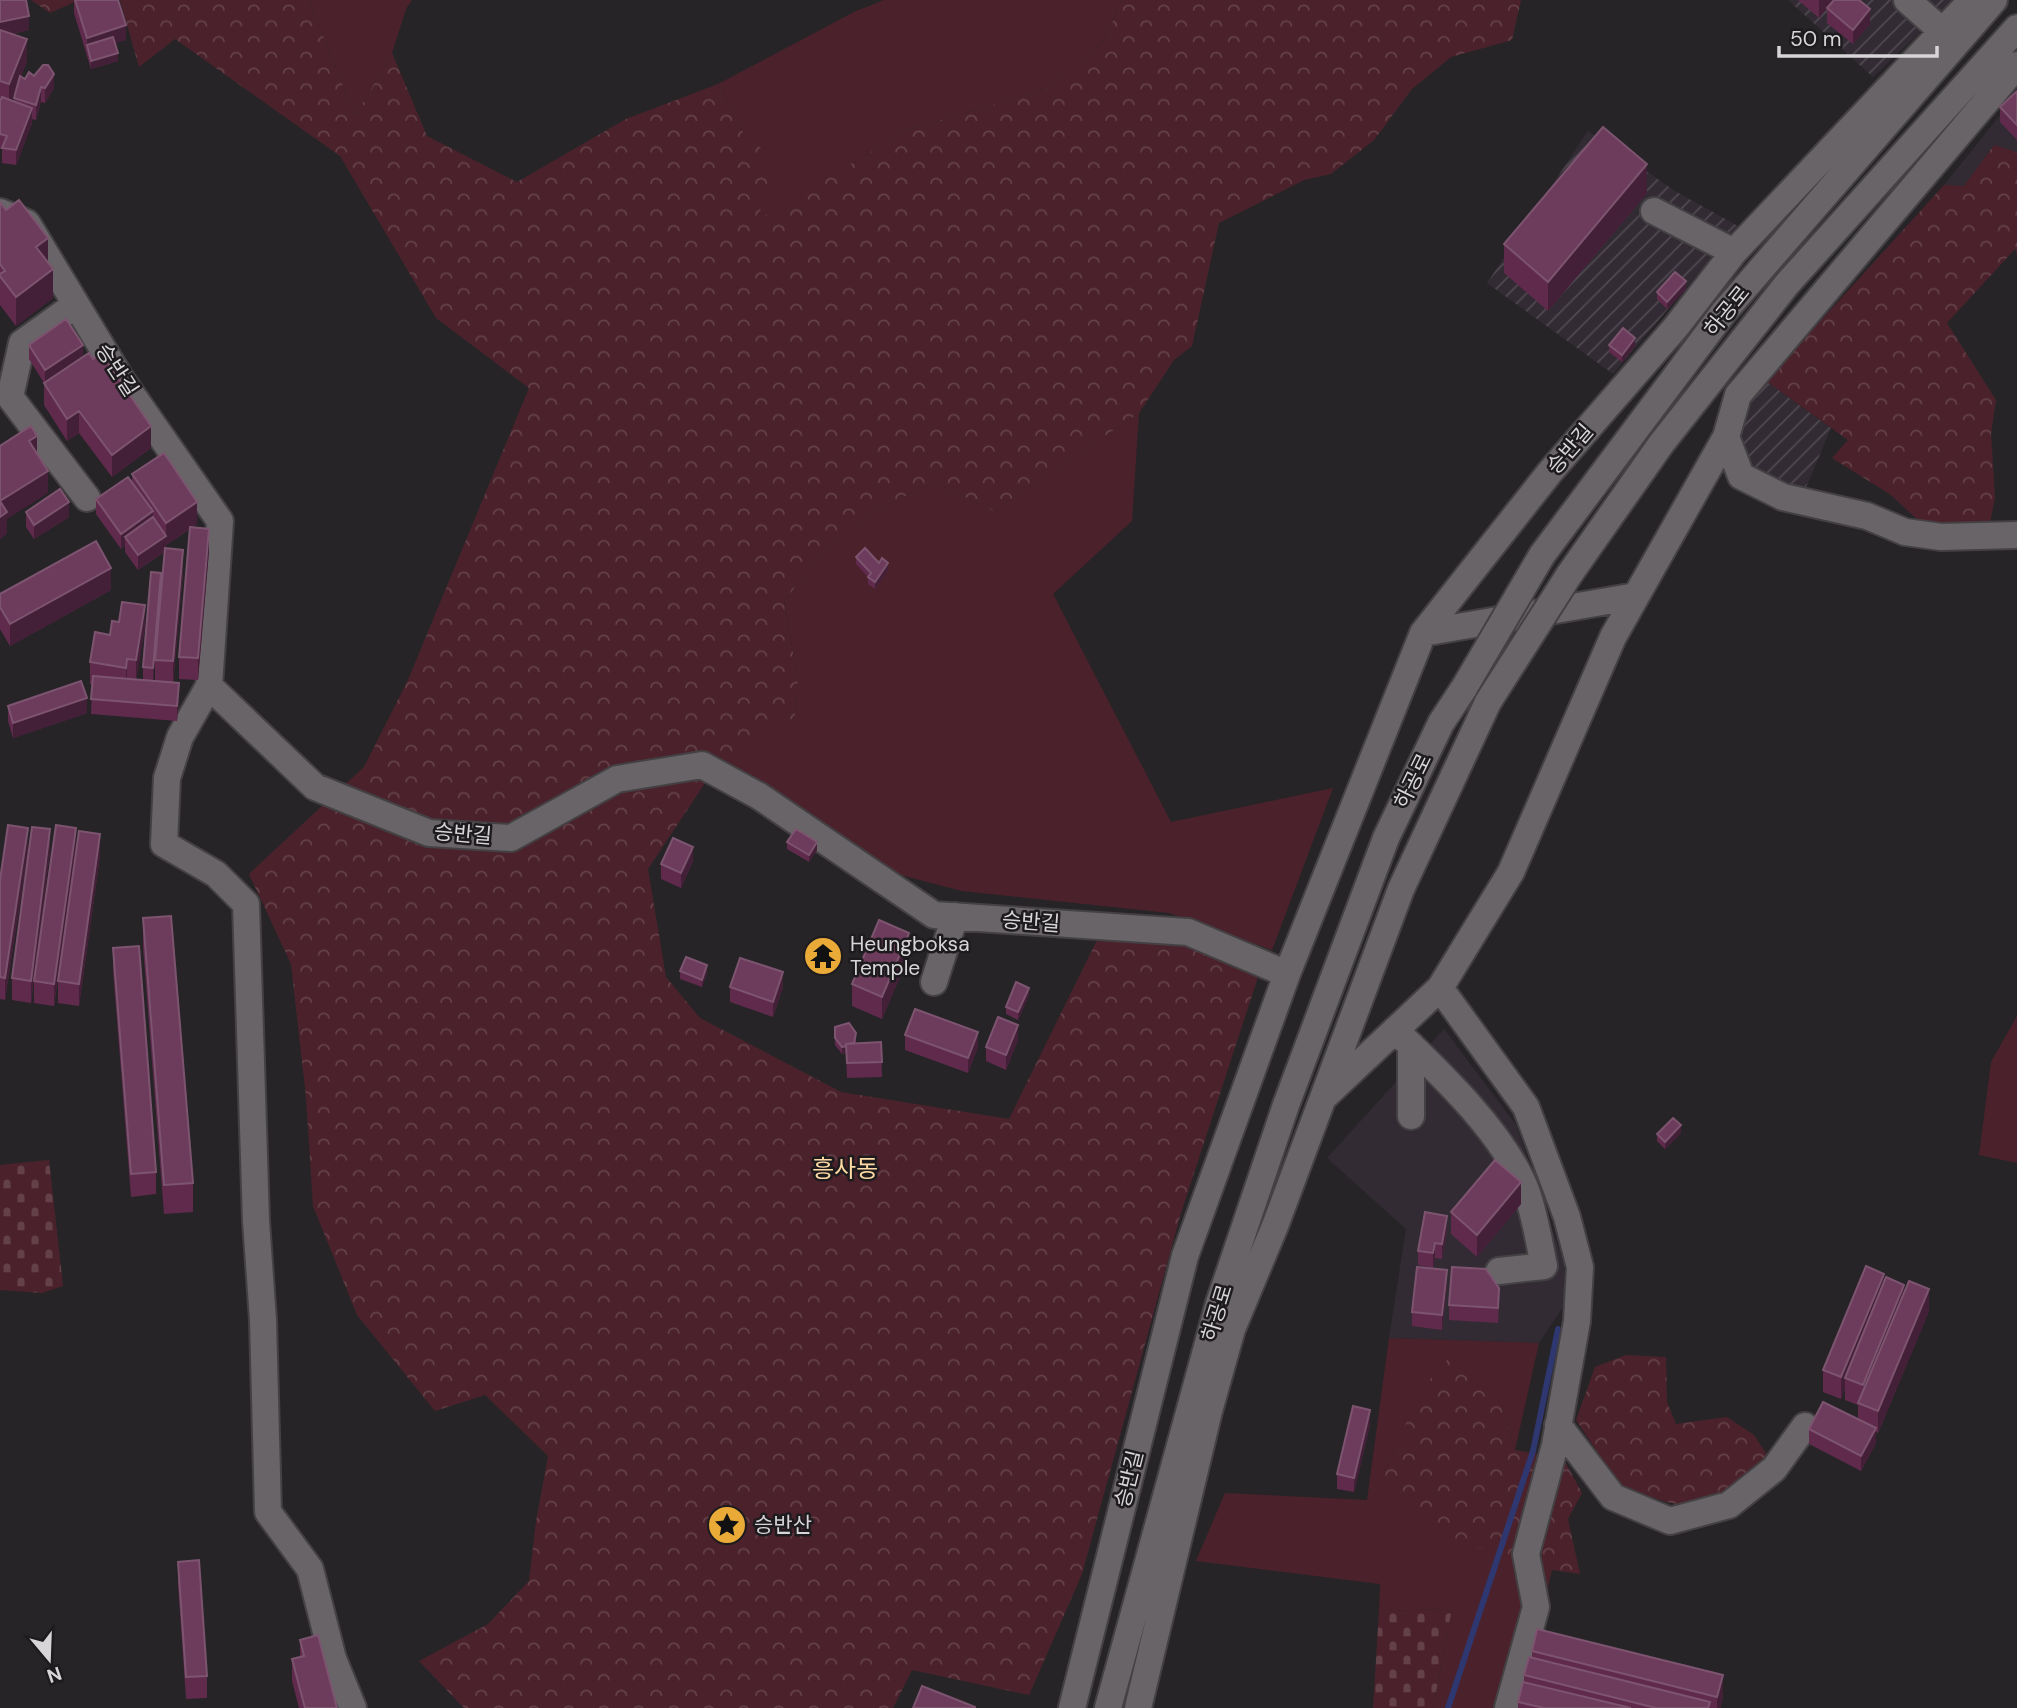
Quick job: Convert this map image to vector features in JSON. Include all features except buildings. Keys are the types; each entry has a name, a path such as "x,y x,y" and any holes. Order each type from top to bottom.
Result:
{"street":[{"path":"1907,0 1942,31"},
{"name":"승반길","path":"1072,1708 1185,1256 1287,974 1423,633 1550,472 1676,327 1734,252 1972,0"},
{"name":"하공로","path":"1108,1708 1219,1303 1286,1105 1386,838 1441,723 1542,555 1723,313 1994,0"},
{"name":"하공로","path":"1138,1708 1209,1412 1232,1329 1275,1226 1401,889 1488,702 1569,575 1661,444 1787,284 2017,28"},
{"path":"1322,1098 1403,1037 1440,988 1511,872 1613,637 1726,438 1738,395 2017,65"},
{"path":"1654,211 1734,252"},
{"name":"승반길","path":"0,212 27,223 121,379 220,521 209,686 315,787 429,833 511,838 617,779 702,765 759,796 934,915 1188,932 1287,974"},
{"path":"75,305 22,343 10,397 87,498"},
{"path":"1726,438 1741,476 1783,497 1867,516 1905,532 1941,537 2017,535"},
{"path":"1423,633 1636,596"},
{"path":"209,686 180,737 167,778 164,844 216,874 246,904 268,1512 310,1569 333,1659 353,1708"},
{"path":"934,982 955,916"},
{"path":"1440,988 1526,1107 1567,1217 1580,1267 1577,1321 1558,1425 1526,1554 1536,1607 1508,1708"},
{"path":"1403,1037 1411,1116"},
{"path":"1403,1037 1433,1065 1503,1145 1526,1192 1544,1266 1499,1271"},
{"path":"1558,1425 1613,1497 1670,1521 1729,1505 1774,1469 1805,1426"}],"shaded area":[{"path":"1788,0 1954,0 1873,77"},
{"path":"2017,94 2017,152 1994,145 1964,186 1944,185"},
{"path":"1588,131 1675,191 1738,226 1613,374 1487,283"},
{"path":"1766,381 1831,428 1805,490 1747,467 1735,437 1745,404"},
{"path":"1444,1029 1516,1125 1564,1263 1565,1304 1539,1343 1389,1338 1406,1229 1327,1158"}],"green space":[{"path":"31,0 79,0 50,13"},
{"path":"120,0 309,0 355,116 392,53 427,136 517,182 626,119 718,84 742,131 773,159 758,220 907,130 1049,88 1104,41 1122,0 1521,0 1512,40 1451,57 1412,89 1374,140 1331,174 1304,180 1219,223 1192,346 1174,360 1139,413 994,511 934,482 870,513 818,559 784,601 798,680 795,718 758,733 707,780 648,869 666,977 700,1018 841,1092 1009,1119 1100,934 1177,941 1258,977 1181,1213 1082,1574 1029,1695 912,1670 893,1708 464,1708 419,1661 488,1624 529,1581 548,1456 485,1395 435,1411 357,1315 313,1206 306,1097 291,964 249,874 364,767 408,680 529,388 436,318 340,156 175,39 139,67"},
{"path":"309,0 412,0 406,9 392,53 355,116"},
{"path":"884,0 1122,0 1104,41 1049,88 907,130 757,221 772,159 742,131 718,84 854,12"},
{"path":"1994,145 2017,152 2017,254 2015,249 1947,323 1996,400 1991,434 1995,497 1990,523 1921,523 1891,495 1832,458 1848,440 1766,381 1944,185 1964,186"},
{"path":"1139,413 1132,521 1053,594 1171,822 1333,788 1272,950 1169,913 962,891 900,875 726,762 758,732 795,718 798,680 784,601 818,559 870,513 934,482 994,511"},
{"path":"2017,1016 2017,1163 1979,1155 1991,1062"},
{"path":"49,1160 63,1286 42,1293 0,1290 0,1165"},
{"path":"1389,1338 1539,1343 1515,1450 1502,1407 1399,1443 1382,1476 1481,1548 1552,1570 1518,1708 1433,1708 1452,1609 1379,1611 1380,1584 1196,1561 1225,1493 1367,1500"},
{"path":"1456,1350 1502,1407 1515,1450 1563,1458 1582,1493 1568,1519 1580,1574 1552,1570 1436,1535 1405,1507 1382,1476 1399,1443 1416,1395"},
{"path":"1626,1355 1666,1357 1667,1402 1676,1424 1727,1417 1754,1435 1767,1455 1711,1510 1666,1502 1620,1486 1576,1420 1595,1367"},
{"path":"1452,1609 1433,1708 1373,1708 1379,1611"}],"waterway":[{"path":"1448,1708 1533,1451 1558,1329"}],"place":[{"name":"Heungboksa Temple","path":"823,956"},
{"name":"승반산","path":"727,1525"}],"district":[{"name":"흥사동","path":"845,1169"}]}
